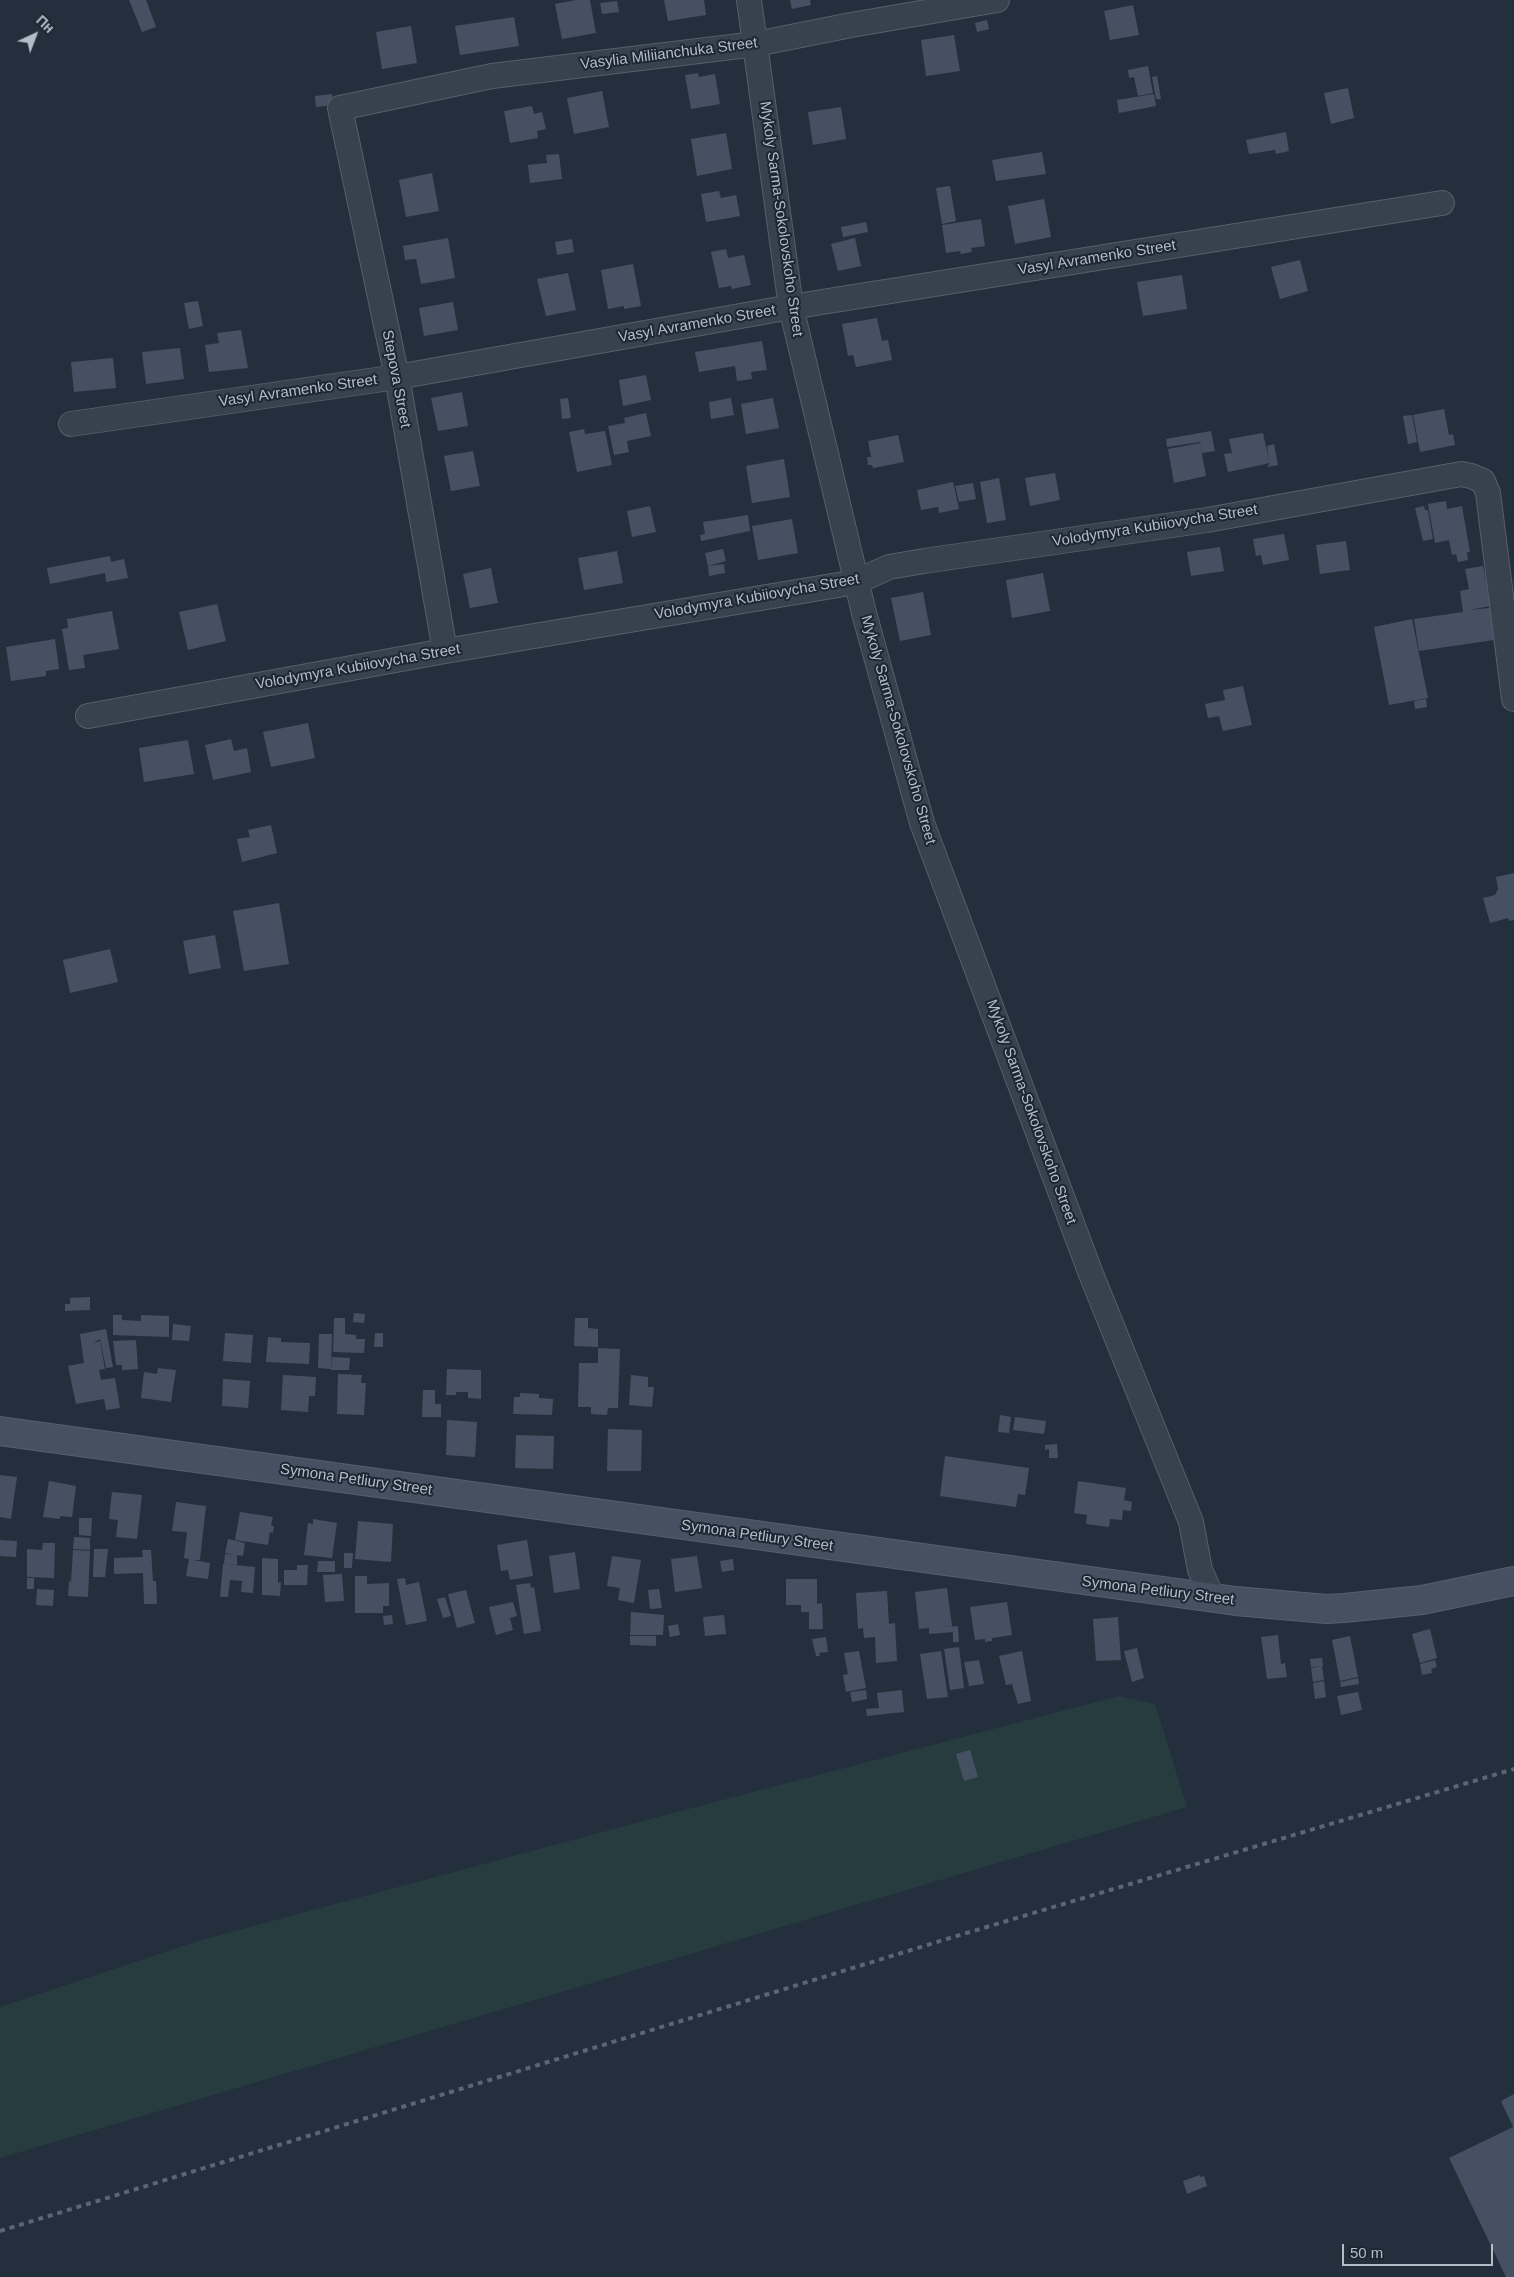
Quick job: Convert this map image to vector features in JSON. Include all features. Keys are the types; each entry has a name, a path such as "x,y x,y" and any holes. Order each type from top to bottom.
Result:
{"street":[{"name":"Mykoly Sarma-Sokolovskoho Street","path":"749,0 791,307 856,582 922,823 1091,1274 1191,1522 1200,1570 1213,1599"},
{"name":"Vasylia Miliianchuka Street","path":"340,108 492,76 756,44 851,25 997,0"},
{"name":"Stepova Street","path":"340,108 397,377 445,651"},
{"name":"Vasyl Avramenko Street","path":"71,424 397,377 791,307 1442,203"},
{"name":"Volodymyra Kubiiovycha Street","path":"88,716 445,651 856,582 889,567 1207,520 1461,474 1472,476 1483,482 1488,493 1514,700"},
{"name":"Symona Petliury Street","path":"0,1431 1213,1599 1326,1609 1422,1600 1514,1582"}],"green space":[{"path":"1119,1696 1155,1704 1187,1807 0,2158 0,2007 198,1941 673,1813"}],"building":[{"path":"129,0 146,0 156,27 142,32"},
{"path":"576,0 590,0 596,33 562,39 555,4"},
{"path":"664,0 704,0 706,15 668,21"},
{"path":"790,0 810,0 811,5 792,9"},
{"path":"617,1 619,12 602,14 600,3"},
{"path":"1133,5 1139,35 1110,40 1104,11"},
{"path":"514,17 519,46 460,55 455,26"},
{"path":"987,20 989,29 977,32 975,23"},
{"path":"411,26 417,63 382,69 376,32"},
{"path":"954,35 960,71 926,76 921,40"},
{"path":"1148,66 1153,93 1138,96 1134,77 1129,78 1128,70"},
{"path":"698,73 699,77 715,74 720,104 691,109 685,75"},
{"path":"1157,76 1161,99 1156,99 1152,77"},
{"path":"1348,88 1354,118 1331,124 1324,93"},
{"path":"602,91 609,127 574,134 567,98"},
{"path":"332,94 334,105 316,107 315,96"},
{"path":"1154,94 1156,106 1119,113 1117,100"},
{"path":"532,106 534,114 542,112 546,129 537,131 538,138 510,143 504,111"},
{"path":"841,107 846,139 813,145 808,112"},
{"path":"1286,132 1289,151 1276,154 1275,150 1249,154 1246,140"},
{"path":"726,133 732,169 697,176 691,139"},
{"path":"1042,152 1046,174 996,181 992,160"},
{"path":"559,154 562,179 530,183 528,165 547,163 546,155"},
{"path":"432,173 439,211 406,217 399,180"},
{"path":"950,186 956,221 942,224 936,188"},
{"path":"719,191 721,198 736,195 740,216 706,222 701,194"},
{"path":"1044,199 1051,237 1015,244 1008,206"},
{"path":"981,219 985,246 971,248 972,252 961,254 960,251 946,253 942,225"},
{"path":"866,222 868,232 843,237 841,227"},
{"path":"448,238 455,278 421,284 416,259 405,260 403,246"},
{"path":"855,238 861,266 838,271 831,244"},
{"path":"572,239 574,252 557,255 555,242"},
{"path":"726,249 728,258 744,255 751,285 732,289 731,286 719,288 711,252"},
{"path":"1300,260 1308,291 1280,299 1271,267"},
{"path":"633,264 641,306 624,309 624,306 608,309 601,270"},
{"path":"568,273 576,310 546,316 537,279"},
{"path":"1182,275 1187,309 1143,316 1137,282"},
{"path":"198,301 203,326 189,329 184,303"},
{"path":"453,302 458,330 424,336 419,308"},
{"path":"877,318 882,341 888,340 892,360 856,367 853,355 848,356 842,324"},
{"path":"241,330 248,368 209,372 205,345 219,343 217,333"},
{"path":"762,341 767,370 751,372 752,379 737,381 735,366 699,372 695,352"},
{"path":"180,348 184,379 146,384 142,352"},
{"path":"113,358 116,388 74,392 71,362"},
{"path":"646,375 651,400 623,406 619,380"},
{"path":"462,392 468,426 438,431 431,398"},
{"path":"568,398 571,418 562,419 560,399"},
{"path":"731,398 734,415 711,419 709,402"},
{"path":"773,398 779,428 746,434 741,404"},
{"path":"1444,409 1449,435 1453,434 1455,445 1420,452 1413,415"},
{"path":"646,413 651,436 627,441 629,452 614,455 608,426 625,423 624,418"},
{"path":"1412,415 1417,442 1408,444 1403,416"},
{"path":"584,429 585,434 605,431 612,465 577,472 569,432"},
{"path":"1211,431 1215,451 1202,453 1200,442 1167,447 1166,439"},
{"path":"1263,433 1269,460 1267,446 1274,444 1278,465 1267,467 1270,463 1228,472 1224,454 1232,453 1229,439"},
{"path":"898,435 904,462 873,468 872,465 868,465 867,457 871,457 868,441"},
{"path":"1200,443 1206,476 1174,483 1168,449"},
{"path":"473,451 480,486 451,491 444,456"},
{"path":"784,459 790,497 752,503 746,466"},
{"path":"1055,473 1060,500 1030,506 1025,478"},
{"path":"999,478 1006,520 987,523 980,482"},
{"path":"953,482 959,509 939,513 938,507 921,510 917,490"},
{"path":"973,483 976,499 959,502 955,486"},
{"path":"1446,501 1447,509 1462,506 1470,552 1467,552 1468,560 1458,562 1456,554 1452,555 1449,540 1435,543 1428,504"},
{"path":"650,506 656,532 632,537 627,511"},
{"path":"1424,506 1425,510 1428,510 1433,539 1423,541 1415,508"},
{"path":"748,515 750,531 701,541 700,535 705,534 703,522"},
{"path":"792,519 798,553 758,560 752,526"},
{"path":"1284,534 1289,560 1263,565 1261,555 1256,556 1253,539"},
{"path":"1346,541 1350,570 1320,574 1316,545"},
{"path":"1220,547 1224,571 1191,576 1187,552"},
{"path":"723,549 726,561 708,566 705,553"},
{"path":"617,551 623,583 584,590 578,558"},
{"path":"110,556 111,562 124,559 128,578 106,582 105,573 50,584 47,568"},
{"path":"724,564 725,573 709,576 708,566"},
{"path":"1483,566 1491,606 1468,610 1490,608 1494,640 1419,651 1414,619 1463,612 1460,591 1469,589 1465,569"},
{"path":"491,568 498,603 470,608 463,574"},
{"path":"1043,573 1050,611 1012,618 1006,580"},
{"path":"923,592 931,635 900,641 891,598"},
{"path":"217,604 226,641 188,650 179,612"},
{"path":"112,611 119,649 83,655 85,668 69,670 62,629 68,628 67,619"},
{"path":"1412,619 1428,698 1389,705 1374,627"},
{"path":"55,639 59,669 46,671 46,676 11,681 6,647"},
{"path":"1243,686 1252,725 1223,731 1219,716 1208,718 1205,704 1225,700 1223,690"},
{"path":"1426,699 1427,707 1415,709 1414,701"},
{"path":"308,723 315,758 271,767 263,732"},
{"path":"231,739 234,751 247,748 251,772 213,780 205,745"},
{"path":"188,740 194,774 144,782 139,748"},
{"path":"271,825 277,853 242,862 237,839 250,837 248,830"},
{"path":"1514,873 1514,920 1509,921 1508,918 1490,923 1483,898 1495,895 1498,889 1496,877"},
{"path":"279,903 289,964 244,971 233,911"},
{"path":"215,935 221,968 189,974 183,941"},
{"path":"110,949 118,982 70,993 63,960"},
{"path":"90,1297 90,1310 65,1311 65,1304 70,1304 70,1298"},
{"path":"354,1313 365,1314 364,1323 353,1322"},
{"path":"113,1315 122,1315 122,1320 141,1321 141,1315 169,1316 169,1337 113,1335"},
{"path":"334,1318 345,1318 345,1334 356,1335 356,1339 365,1339 364,1353 333,1352"},
{"path":"575,1318 588,1318 588,1328 598,1329 598,1347 574,1346"},
{"path":"173,1324 191,1326 189,1341 172,1340"},
{"path":"106,1329 113,1367 106,1368 100,1339 93,1343 100,1341 105,1369 99,1370 101,1380 115,1378 120,1408 106,1410 104,1399 76,1404 68,1366 84,1363 80,1334"},
{"path":"225,1333 253,1335 251,1363 223,1361"},
{"path":"375,1333 383,1333 383,1347 374,1347"},
{"path":"319,1334 332,1334 331,1369 318,1368"},
{"path":"268,1337 281,1338 281,1342 310,1343 309,1364 266,1362"},
{"path":"136,1340 138,1369 122,1370 122,1365 116,1365 113,1341"},
{"path":"598,1348 620,1349 618,1408 608,1408 607,1415 591,1414 591,1407 578,1407 579,1363 598,1363"},
{"path":"332,1357 350,1358 349,1370 331,1370"},
{"path":"158,1368 176,1370 171,1402 141,1398 144,1372 157,1374"},
{"path":"447,1369 481,1370 481,1399 468,1398 468,1392 456,1392 456,1395 446,1395"},
{"path":"338,1374 362,1375 361,1383 366,1383 364,1415 337,1414"},
{"path":"283,1375 316,1377 315,1396 309,1396 308,1412 281,1410"},
{"path":"631,1375 648,1377 648,1387 654,1387 652,1407 629,1405"},
{"path":"223,1379 250,1381 248,1408 222,1406"},
{"path":"423,1390 435,1390 435,1404 441,1404 441,1417 422,1417"},
{"path":"520,1393 539,1394 539,1398 553,1399 552,1415 513,1414 514,1397 520,1397"},
{"path":"1000,1415 1011,1417 1009,1433 998,1432"},
{"path":"1015,1417 1046,1421 1044,1434 1013,1430"},
{"path":"447,1420 477,1422 475,1457 446,1455"},
{"path":"608,1429 642,1430 641,1471 607,1471"},
{"path":"516,1435 554,1436 553,1469 515,1468"},
{"path":"1057,1444 1058,1458 1049,1458 1049,1449 1045,1450 1045,1445"},
{"path":"945,1456 1029,1468 1025,1495 1018,1494 1016,1507 940,1496"},
{"path":"0,1475 17,1477 11,1519 0,1517"},
{"path":"49,1481 76,1486 72,1517 60,1516 60,1519 43,1517"},
{"path":"1078,1481 1126,1488 1124,1500 1132,1502 1131,1511 1123,1510 1122,1520 1110,1519 1109,1527 1086,1524 1087,1515 1074,1513"},
{"path":"112,1492 142,1495 137,1539 116,1537 118,1520 109,1519"},
{"path":"176,1502 206,1506 200,1560 193,1560 210,1563 208,1579 186,1576 189,1559 184,1558 187,1532 172,1531"},
{"path":"240,1512 273,1517 271,1526 274,1526 273,1533 270,1532 268,1545 235,1540"},
{"path":"79,1518 92,1518 91,1536 79,1535"},
{"path":"313,1519 337,1523 332,1558 304,1555 308,1523 313,1524"},
{"path":"358,1521 393,1524 391,1562 355,1559"},
{"path":"74,1537 90,1538 90,1550 73,1549"},
{"path":"228,1539 245,1543 243,1556 237,1555 237,1565 224,1564 225,1554 235,1555 225,1553"},
{"path":"0,1540 17,1541 16,1557 0,1556"},
{"path":"527,1540 533,1576 510,1580 508,1570 501,1571 497,1545"},
{"path":"43,1543 55,1543 54,1578 27,1577 27,1549 42,1550"},
{"path":"94,1549 108,1549 105,1577 93,1577"},
{"path":"73,1550 90,1551 88,1597 68,1596"},
{"path":"142,1550 151,1550 153,1581 156,1581 157,1604 144,1604 143,1573 114,1574 114,1558 143,1557"},
{"path":"575,1552 580,1589 554,1593 549,1556"},
{"path":"344,1553 353,1553 352,1568 344,1568"},
{"path":"612,1556 641,1560 634,1603 618,1600 620,1588 607,1586"},
{"path":"697,1556 702,1588 675,1592 671,1559"},
{"path":"262,1558 278,1559 278,1583 281,1582 280,1596 262,1595"},
{"path":"733,1559 734,1570 722,1572 720,1561"},
{"path":"318,1561 335,1561 335,1572 317,1572"},
{"path":"223,1564 255,1567 253,1593 241,1592 242,1581 230,1580 228,1597 220,1597"},
{"path":"297,1565 308,1565 307,1585 284,1585 284,1570 297,1570"},
{"path":"342,1574 344,1601 325,1602 323,1575"},
{"path":"355,1576 367,1576 367,1584 389,1583 389,1606 383,1606 383,1613 355,1613"},
{"path":"27,1578 34,1578 34,1589 27,1589"},
{"path":"405,1578 406,1585 419,1582 427,1621 406,1625 397,1579"},
{"path":"786,1579 817,1579 817,1604 822,1603 823,1629 809,1629 809,1612 801,1612 801,1605 786,1605"},
{"path":"530,1583 531,1588 534,1587 541,1631 524,1634 516,1585"},
{"path":"947,1588 952,1626 941,1627 958,1626 959,1642 953,1642 953,1632 929,1634 929,1628 919,1629 915,1592"},
{"path":"37,1589 54,1590 53,1606 36,1605"},
{"path":"659,1589 662,1608 650,1609 648,1590"},
{"path":"466,1590 475,1623 457,1628 448,1594"},
{"path":"887,1591 889,1624 895,1623 897,1661 876,1663 875,1637 864,1638 863,1628 858,1629 856,1593"},
{"path":"445,1597 451,1616 443,1618 437,1599"},
{"path":"513,1602 517,1616 510,1618 513,1630 496,1635 489,1607"},
{"path":"1007,1602 1012,1635 992,1638 992,1641 985,1642 985,1639 975,1640 970,1607"},
{"path":"631,1612 664,1615 663,1635 630,1635"},
{"path":"392,1615 393,1624 384,1625 383,1616"},
{"path":"724,1615 726,1634 705,1636 703,1617"},
{"path":"1118,1617 1121,1660 1096,1661 1093,1619"},
{"path":"678,1624 680,1635 670,1637 668,1626"},
{"path":"1430,1629 1437,1658 1420,1663 1412,1634"},
{"path":"1278,1635 1281,1664 1285,1663 1287,1677 1267,1679 1261,1637"},
{"path":"630,1636 656,1636 656,1646 630,1645"},
{"path":"1350,1636 1358,1677 1340,1681 1332,1640"},
{"path":"826,1637 828,1652 819,1653 820,1656 816,1656 812,1639"},
{"path":"959,1647 964,1688 950,1690 944,1649"},
{"path":"1137,1648 1144,1678 1132,1682 1124,1651"},
{"path":"859,1651 866,1688 846,1692 843,1675 848,1674 844,1653"},
{"path":"941,1651 948,1697 927,1699 920,1654"},
{"path":"1022,1651 1031,1701 1018,1704 1012,1684 1006,1685 999,1656"},
{"path":"1322,1658 1323,1666 1311,1667 1310,1659"},
{"path":"979,1660 984,1684 969,1686 964,1662"},
{"path":"1435,1660 1437,1667 1431,1669 1432,1673 1422,1675 1420,1664"},
{"path":"1322,1666 1324,1680 1313,1682 1311,1668"},
{"path":"1358,1678 1359,1684 1341,1687 1340,1682"},
{"path":"1324,1681 1326,1697 1315,1699 1313,1683"},
{"path":"866,1690 867,1699 852,1702 850,1692"},
{"path":"902,1690 904,1712 867,1716 866,1709 879,1708 877,1693"},
{"path":"1358,1692 1362,1710 1341,1715 1337,1696"},
{"path":"970,1750 978,1777 964,1781 956,1754"},
{"path":"1514,2094 1514,2277 1506,2277 1449,2158 1513,2127 1501,2101"},
{"path":"1200,2175 1200,2177 1204,2176 1207,2186 1187,2194 1183,2181"}],"railway":[{"path":"0,2231 950,1938 1514,1769"}]}
